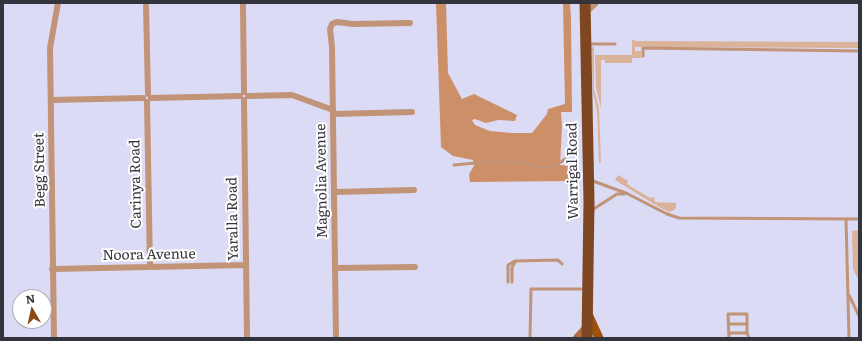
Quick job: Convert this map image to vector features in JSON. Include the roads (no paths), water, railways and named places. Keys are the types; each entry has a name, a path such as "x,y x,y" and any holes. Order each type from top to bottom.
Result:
{"highway":[{"name":"Warrigal Road","path":"585,8 589,179 586,289 587,332"}],"main road":[{"path":"587,313 599,338"},
{"path":"577,338 587,332"}],"street":[{"name":"Begg Street","path":"54,338 50,46 58,3"},
{"path":"585,8 596,3"},
{"name":"Yaralla Road","path":"243,5 247,338"},
{"name":"Carinya Road","path":"146,6 150,267"},
{"name":"Magnolia Avenue","path":"336,338 335,192 332,47 330,29 332,24 337,22 353,24 410,23"},
{"path":"51,100 292,94 333,112 412,112"},
{"path":"335,192 414,190"},
{"name":"Noora Avenue","path":"52,269 246,265"},
{"path":"335,268 415,267"}],"lane":[{"path":"585,44 615,44"},
{"path":"643,56 643,48 859,51"},
{"path":"454,165 486,162 513,162 550,168 565,159"},
{"path":"589,179 626,193 667,214 679,218 859,219"},
{"path":"589,212 617,194 626,193"},
{"path":"846,219 849,338"},
{"path":"508,282 508,265 511,262 558,260 562,264"},
{"path":"512,282 512,267 516,261"},
{"path":"530,338 531,289 586,289"},
{"path":"848,293 859,316"},
{"path":"729,338 728,314 747,314 747,333 749,338"},
{"path":"728,324 747,324"},
{"path":"728,333 747,333"}]}
